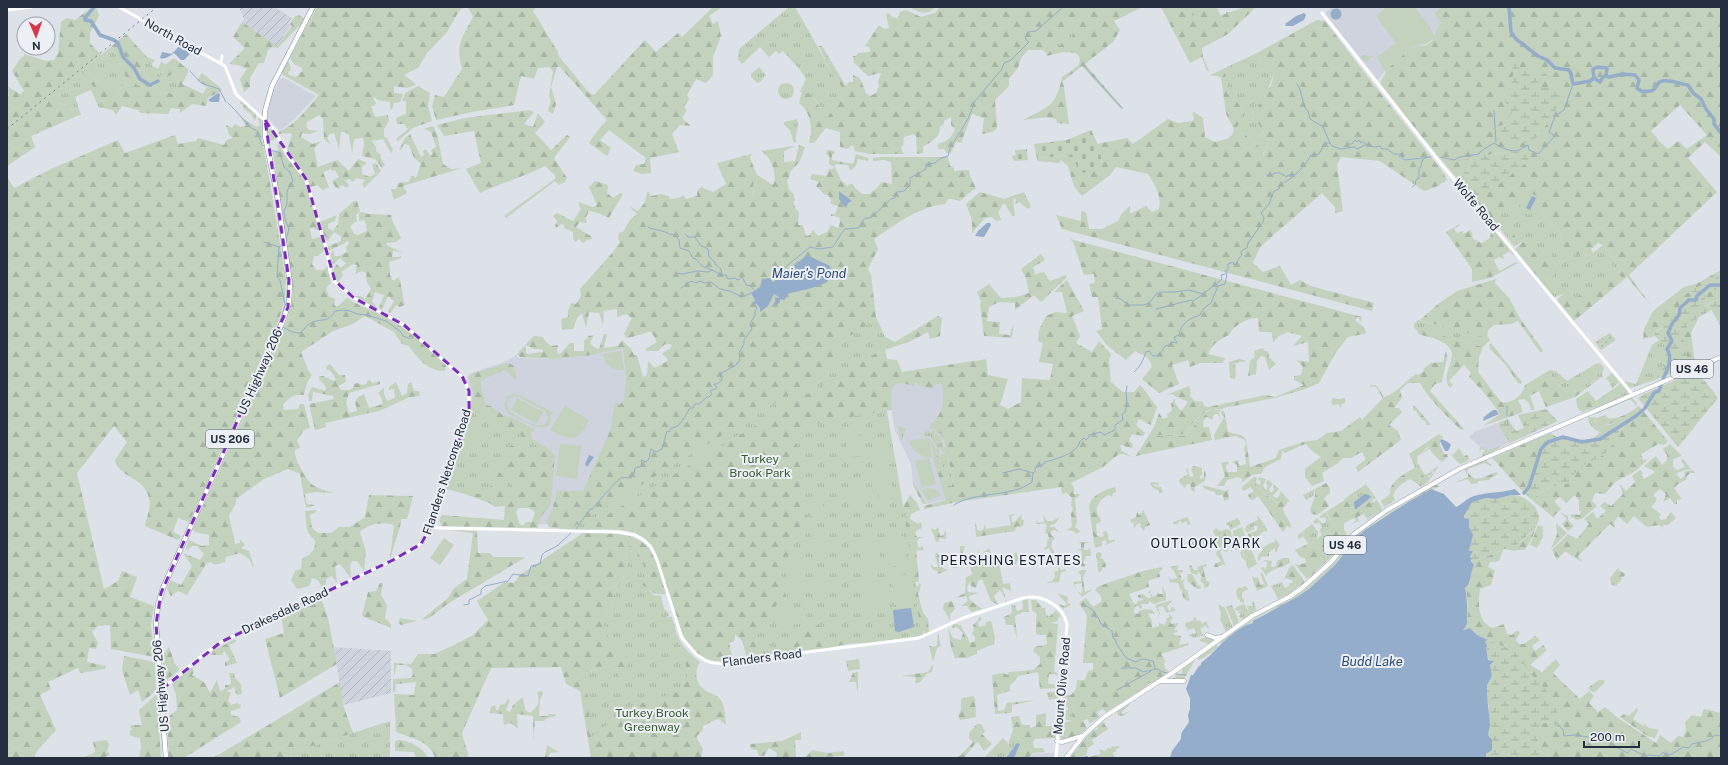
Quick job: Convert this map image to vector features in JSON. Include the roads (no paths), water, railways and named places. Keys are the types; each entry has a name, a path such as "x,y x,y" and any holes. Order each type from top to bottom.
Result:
{"highway":[{"name":"US Highway 206","path":"166,758 156,621 161,593 282,323 289,303 289,280 277,194 266,140 265,120 272,86 313,7"}],"main road":[{"path":"7,10 32,7"},
{"name":"North Road","path":"119,7 227,68"},
{"name":"Wolfe Road","path":"1322,14 1437,159 1633,394"},
{"path":"220,63 222,56"},
{"name":"Flanders Netcong Road","path":"227,68 236,94 276,131 288,156 306,179 327,251 331,273 335,282 354,297 404,325 466,382 470,399 468,414 430,526 425,539 418,546"},
{"name":"US 46","path":"1066,758 1084,735 1104,717 1161,681 1255,615 1300,590 1331,562 1354,534 1387,510 1455,470 1721,357"},
{"name":"Flanders Road","path":"430,526 438,528 618,532 635,535 648,543 654,552 684,641 696,654 706,661 714,663 732,664 767,657 919,638 967,617 1028,597 1045,600 1055,606 1063,614"},
{"name":"Drakesdale Road","path":"161,690 204,654 221,642 393,560 418,546"},
{"name":"Mount Olive Road","path":"1056,758 1067,629 1066,620 1063,614"},
{"path":"1208,635 1215,638 1224,636"},
{"path":"1161,681 1184,681"},
{"path":"1057,741 1062,742 1084,735"}],"water":[{"path":"1334,9 1338,9 1340,10 1340,18 1334,19 1331,16 1331,12"},
{"path":"1304,13 1306,15 1304,20 1293,26 1286,26 1285,24 1296,16"},
{"path":"181,44 190,51 189,55 184,60 181,60 174,53 167,57 160,58 162,52 172,54"},
{"path":"218,93 220,94 219,102 211,102 208,100"},
{"path":"839,191 852,201 848,203 846,208 839,199"},
{"path":"1532,196 1536,198 1530,210 1526,208"},
{"path":"987,223 990,223 991,225 984,237 975,236 978,231"},
{"name":"Maier's Pond","path":"807,255 830,266 831,271 825,274 826,277 829,278 827,282 812,288 787,294 786,298 784,300 780,299 780,302 776,306 775,297 779,297 774,294 768,306 760,312 760,308 756,303 755,305 752,305 755,300 751,293 760,287 762,279 772,278 773,282"},
{"path":"1493,410 1496,410 1499,414 1483,421 1484,417"},
{"path":"1441,439 1451,445 1448,451 1445,451 1440,441"},
{"path":"589,455 594,457 587,467 585,464"},
{"name":"Budd Lake","path":"1431,489 1444,494 1456,507 1472,497 1479,495 1515,489 1521,495 1511,495 1496,499 1486,498 1472,502 1464,516 1464,518 1469,519 1469,527 1473,535 1469,551 1473,551 1470,556 1474,565 1469,584 1465,588 1467,600 1467,625 1463,630 1470,628 1477,635 1488,640 1485,641 1488,660 1494,661 1490,665 1492,676 1487,685 1490,725 1488,735 1492,740 1492,750 1486,754 1486,758 1170,758 1172,751 1181,739 1182,732 1189,722 1188,715 1190,709 1190,698 1186,689 1191,675 1193,675 1201,663 1238,630 1253,623 1253,621 1309,589 1336,564 1355,539 1365,530"},
{"path":"1365,494 1371,497 1355,510 1354,502"},
{"path":"911,608 914,627 899,632 895,631 893,610"},
{"path":"1017,743 1020,744 1014,758 1006,758"}],"waterway":[{"path":"94,7 85,20 91,21 100,35 118,43 123,57 134,68 140,79 150,85 158,81"},
{"path":"772,278 810,247 819,249 833,247 845,229 858,228 864,219 872,217 891,199 895,198 897,192 904,191 910,185 910,178 926,169 926,164 935,163 941,158 948,156 950,148 968,119 975,101 1002,69 1004,63 1011,60 1029,42 1025,39 1028,32 1036,31 1063,7"},
{"path":"1509,7 1511,32 1516,39 1538,56 1547,60 1555,68 1569,70 1573,84 1590,81 1594,78 1600,82 1603,77 1623,74 1635,75 1639,80 1637,88 1641,91 1651,91 1656,88 1658,83 1662,81 1672,81 1688,85 1693,93 1701,99 1706,109 1714,119 1714,124 1721,133"},
{"path":"1085,67 1121,107"},
{"path":"1594,78 1593,69 1598,67 1607,68 1606,76"},
{"path":"190,71 201,83 219,89 226,102"},
{"path":"1297,84 1310,119 1323,127 1330,143"},
{"path":"1440,157 1454,160 1460,157 1479,154 1481,151 1494,143 1502,148 1513,151 1519,150 1528,145 1529,150 1538,154 1555,136 1549,132 1555,116 1564,110 1573,84"},
{"path":"228,103 234,109"},
{"path":"235,110 250,127 257,131 262,145 265,146"},
{"path":"1494,111 1496,142"},
{"path":"1348,144 1352,144 1355,140 1357,142 1359,140 1361,143 1363,142 1366,144"},
{"path":"1134,372 1140,365 1146,352 1149,351 1153,356 1155,356 1171,342 1177,343 1174,337 1179,335 1184,324 1189,319 1200,315 1204,308 1211,303 1218,286 1225,284 1227,274 1225,271 1228,270 1228,264 1233,262 1234,265 1236,264 1242,255 1241,251 1247,248 1248,243 1263,222 1264,218 1261,213 1269,204 1274,191 1279,189 1282,184 1296,174 1311,155 1319,154 1325,143 1330,143 1332,146 1341,149 1354,147 1357,149 1367,144 1374,147 1380,146 1382,149 1387,149 1394,154 1402,154 1402,158 1405,160 1431,157"},
{"path":"271,151 280,153 284,167 290,172 293,181 287,191 287,204 284,211 289,229 286,240"},
{"path":"1412,187 1419,178 1419,168 1421,167 1422,161 1425,158"},
{"path":"1267,175 1272,175 1274,173 1280,173 1287,177 1288,175 1294,175"},
{"path":"648,227 675,235 679,240 680,248 689,251 693,258 696,259 702,266 712,270"},
{"path":"686,234 688,237 695,237 700,245 708,249 709,257 721,269 722,275"},
{"path":"264,242 279,247 282,245"},
{"path":"279,247 277,277 280,280 285,304 281,320"},
{"path":"677,273 682,274 697,271 708,272 712,270 722,275 726,275 728,279 735,278 738,280 742,277 747,286 750,285 754,290"},
{"path":"1116,298 1119,298 1129,305 1144,305 1149,303 1157,293 1159,294 1162,292 1189,290 1203,294 1222,279 1221,275 1225,274"},
{"path":"681,288 691,281 696,283 700,281 705,283 711,282 720,289 730,291 742,297 751,293"},
{"path":"1663,379 1670,360 1667,349 1672,341 1668,333 1672,324 1679,315 1680,308 1689,300 1696,300 1697,296 1710,285 1721,285"},
{"path":"1156,309 1191,300 1193,301 1202,295"},
{"path":"576,529 590,509 593,509 619,479 631,478 634,474 635,468 642,466 641,460 646,462 648,460 651,449 656,452 662,449 667,431 669,432 671,428 680,424 690,408 693,408 695,404 699,404 709,397 712,394 710,391 717,388 714,384 717,384 722,380 720,374 736,365 740,360 739,353 744,344 744,340 752,329 750,324 757,309 755,305"},
{"path":"283,327 292,332 300,333 311,323 326,320 335,311 343,310 386,321 400,331 403,336 413,338"},
{"path":"1645,408 1654,393 1659,391 1661,385"},
{"path":"954,505 972,498 1003,493 1023,487 1032,482 1035,468 1044,464 1045,462 1071,453 1078,446 1080,441 1084,438 1086,440 1089,435 1101,432 1104,435 1115,430 1115,425 1123,420 1122,414 1125,412 1127,404 1127,386"},
{"path":"1507,406 1507,416"},
{"path":"1524,493 1529,487 1541,449 1548,442 1563,437 1582,442 1600,439 1643,410"},
{"path":"1507,420 1508,425"},
{"path":"1003,473 1019,469 1033,473"},
{"path":"464,605 469,604 469,600 481,594 481,590 485,586 508,581 513,574 528,576 531,566 540,564 542,555 557,546 571,533"},
{"path":"1084,604 1095,612 1095,617 1098,617 1101,624 1112,631 1113,638 1116,640 1116,643 1126,658 1136,662 1143,659 1153,661 1155,668 1168,673"},
{"path":"1122,668 1136,668 1143,672 1156,669"},
{"path":"1117,690 1151,671"},
{"path":"1176,674 1186,675"},
{"path":"1556,722 1563,730 1564,736 1575,735 1588,737"},
{"path":"1645,757 1649,755 1660,756 1663,752 1666,755 1672,754 1683,747 1689,748 1692,744 1711,739 1715,735 1721,736"},
{"path":"1591,738 1593,736 1600,742 1607,739 1628,753 1630,750"},
{"path":"1631,749 1643,755"},
{"path":"1083,758 1087,756 1089,758"}],"railway":[{"path":"7,129 157,7"}],"district":[{"name":"OUTLOOK PARK","path":"1206,543"},
{"name":"PERSHING ESTATES","path":"1011,560"}],"park label":[{"name":"Turkey Brook Park","path":"760,466"},
{"name":"Turkey Brook Greenway","path":"652,720"}]}
